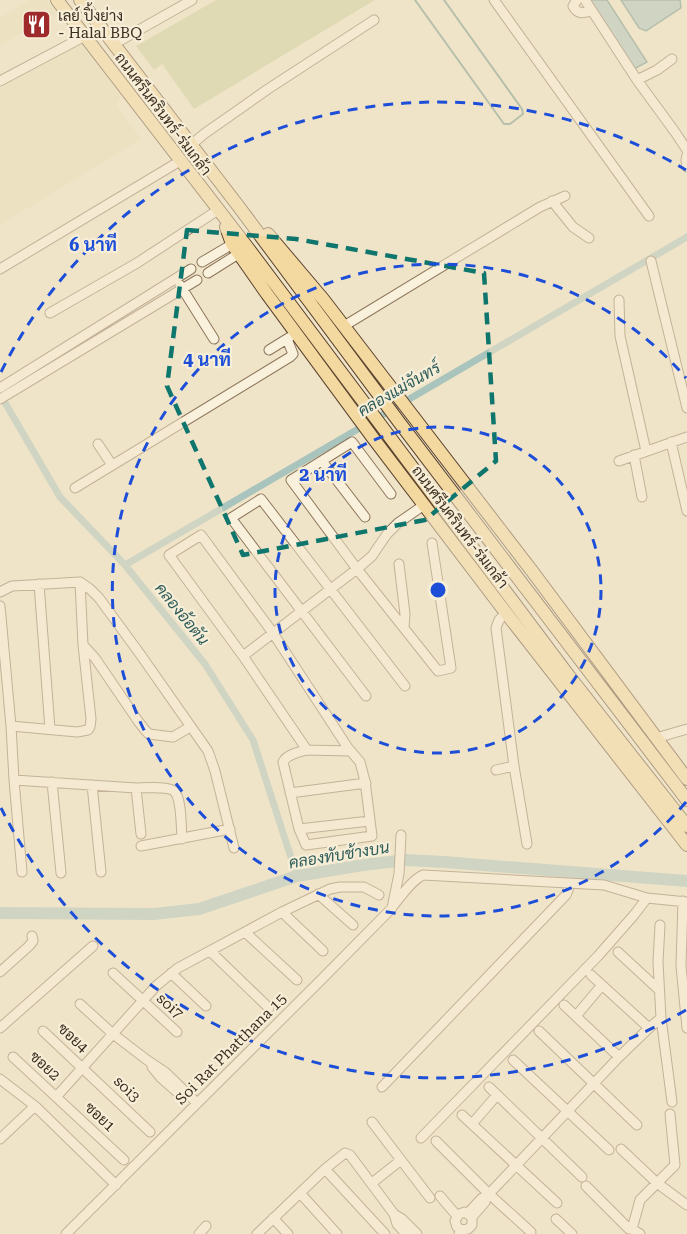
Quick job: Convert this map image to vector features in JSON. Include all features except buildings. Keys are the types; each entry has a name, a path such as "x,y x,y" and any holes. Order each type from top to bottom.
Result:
{"main road":[{"name":"ถนนศรีนครินทร์-ร่มเกล้า","path":"57,0 220,214 227,233 240,246 365,404 569,676 666,800 685,836"},
{"name":"ถนนศรีนครินทร์-ร่มเกล้า","path":"80,0 687,800"},
{"name":"ถนนศรีนครินทร์-ร่มเกล้า","path":"239,207 251,216 275,242 344,326 687,778"},
{"name":"ถนนศรีนครินทร์-ร่มเกล้า","path":"240,246 291,336 354,411 506,613 685,836"},
{"path":"532,571 591,675"},
{"path":"496,599 569,676"}],"street":[{"path":"114,44 192,0"},
{"path":"494,0 649,216"},
{"path":"577,0 573,6 578,13 591,11"},
{"path":"585,0 637,80 675,132 687,152 687,167"},
{"path":"191,146 204,134 259,96 374,20"},
{"path":"0,81 85,36"},
{"path":"637,80 672,59"},
{"path":"0,269 180,161"},
{"path":"344,326 540,207 565,196"},
{"path":"552,201 573,227 589,238"},
{"path":"50,313 220,214"},
{"path":"202,262 240,246"},
{"path":"208,273 240,246"},
{"path":"162,247 168,256"},
{"path":"651,261 687,408"},
{"path":"0,399 34,373 191,269"},
{"path":"176,278 214,339"},
{"path":"0,388 34,373 197,279"},
{"path":"619,300 620,336 631,402"},
{"path":"75,488 290,357 293,354 291,336 269,350"},
{"path":"617,344 646,451"},
{"path":"619,461 687,437"},
{"path":"391,494 352,442 291,480 357,569 438,671 451,668 432,543"},
{"path":"671,442 687,512"},
{"path":"98,444 112,465"},
{"path":"634,456 642,497"},
{"path":"322,461 365,517"},
{"path":"366,696 231,518 261,499 405,686"},
{"path":"243,656 357,569 372,556 387,534 398,523 424,505"},
{"path":"307,750 243,656 169,555 201,535 273,633 360,762 366,783 372,836 306,845 299,829 283,760 307,750 351,751"},
{"path":"399,564 405,614 404,627"},
{"path":"0,581 12,586"},
{"path":"0,591 12,586 80,582 99,598 208,751 234,848"},
{"path":"10,726 83,731 90,727 80,582"},
{"path":"39,584 50,729"},
{"path":"0,608 22,872"},
{"path":"506,613 499,620 496,628 527,844"},
{"path":"83,645 95,658 149,734 173,737 190,727"},
{"path":"656,738 687,729"},
{"path":"496,770 514,766"},
{"path":"14,780 167,788 174,791 177,796 182,839"},
{"path":"52,782 61,873"},
{"path":"290,793 366,783"},
{"path":"92,785 101,872"},
{"path":"136,788 141,834"},
{"path":"299,829 370,821"},
{"path":"141,846 230,829"},
{"path":"392,908 399,874 401,835"},
{"name":"Soi Rat Phatthana 15","path":"66,1234 321,980 420,876 569,884"},
{"path":"382,1087 566,895 569,884 604,885 647,898 685,901 681,966 687,1028"},
{"path":"56,1097 142,1001 171,973 282,912 330,889 357,886 379,895"},
{"path":"318,894 353,926"},
{"path":"421,1138 598,956 647,898"},
{"path":"282,912 323,951"},
{"path":"660,925 658,962 661,1018 672,1102"},
{"path":"246,933 297,980"},
{"path":"0,972 29,946 33,941 32,936"},
{"path":"0,1028 93,946"},
{"path":"211,952 269,1008"},
{"path":"618,952 660,990"},
{"name":"soi7","path":"113,973 177,1032"},
{"path":"171,973 206,1005"},
{"path":"591,975 649,1028"},
{"path":"576,1016 602,985"},
{"path":"80,1004 113,1034 147,1060 161,1078 195,1105"},
{"path":"564,1005 619,1057"},
{"path":"470,1215 482,1198 488,1196 619,1057 661,1018"},
{"name":"ซอย4","path":"44,1031 82,1067"},
{"path":"539,1031 637,1125"},
{"name":"ซอย2","path":"13,1057 56,1097"},
{"path":"513,1060 609,1150"},
{"name":"soi3","path":"82,1067 150,1132"},
{"path":"0,1079 35,1106 116,1185"},
{"path":"489,1087 632,1231"},
{"path":"472,1124 497,1095"},
{"name":"ซอย1","path":"56,1097 124,1160"},
{"path":"0,1139 35,1106"},
{"path":"632,1231 640,1200 675,1165 670,1114"},
{"path":"462,1115 557,1203"},
{"path":"372,1122 401,1160 464,1228"},
{"path":"436,1141 488,1196 531,1232"},
{"path":"621,1149 657,1183 687,1205"},
{"path":"257,1234 326,1169 347,1154 372,1183 394,1214 397,1224 406,1234"},
{"path":"372,1183 401,1160"},
{"path":"326,1169 385,1234"},
{"path":"300,1193 337,1234"},
{"path":"464,1228 462,1213 470,1215"},
{"path":"394,1214 417,1234"},
{"path":"448,1234 473,1222 470,1215"},
{"path":"273,1218 288,1234"},
{"path":"556,1219 572,1234"},
{"path":"199,1234 206,1226"}],"highlighted area":[{"path":"187,230 296,239 484,273 496,461 425,520 243,555 167,386"}],"shaded area":[{"path":"31,0 48,0 58,12 0,45 0,17"},
{"path":"80,41 121,96 116,105 141,139 0,225 0,87"}],"green space":[{"path":"216,0 375,0 194,109 162,64 154,70 136,46"}],"water":[{"path":"588,0 607,0 647,62 634,69"},
{"path":"621,0 680,0 681,8 646,31 639,28"}],"waterway":[{"path":"415,0 504,124 510,124 523,114 522,109 444,0"},
{"name":"คลองแม่จันทร์","path":"125,565 687,237"},
{"name":"คลองอ้อตัน","path":"0,394 60,497 125,565 205,664 253,740 297,876"},
{"name":"คลองทับช้างบน","path":"0,913 154,914 199,909 297,876 407,860 687,881"}],"place":[{"name":"เลย์ ปิ้งย่าง - Halal BBQ","path":"37,25"}]}
